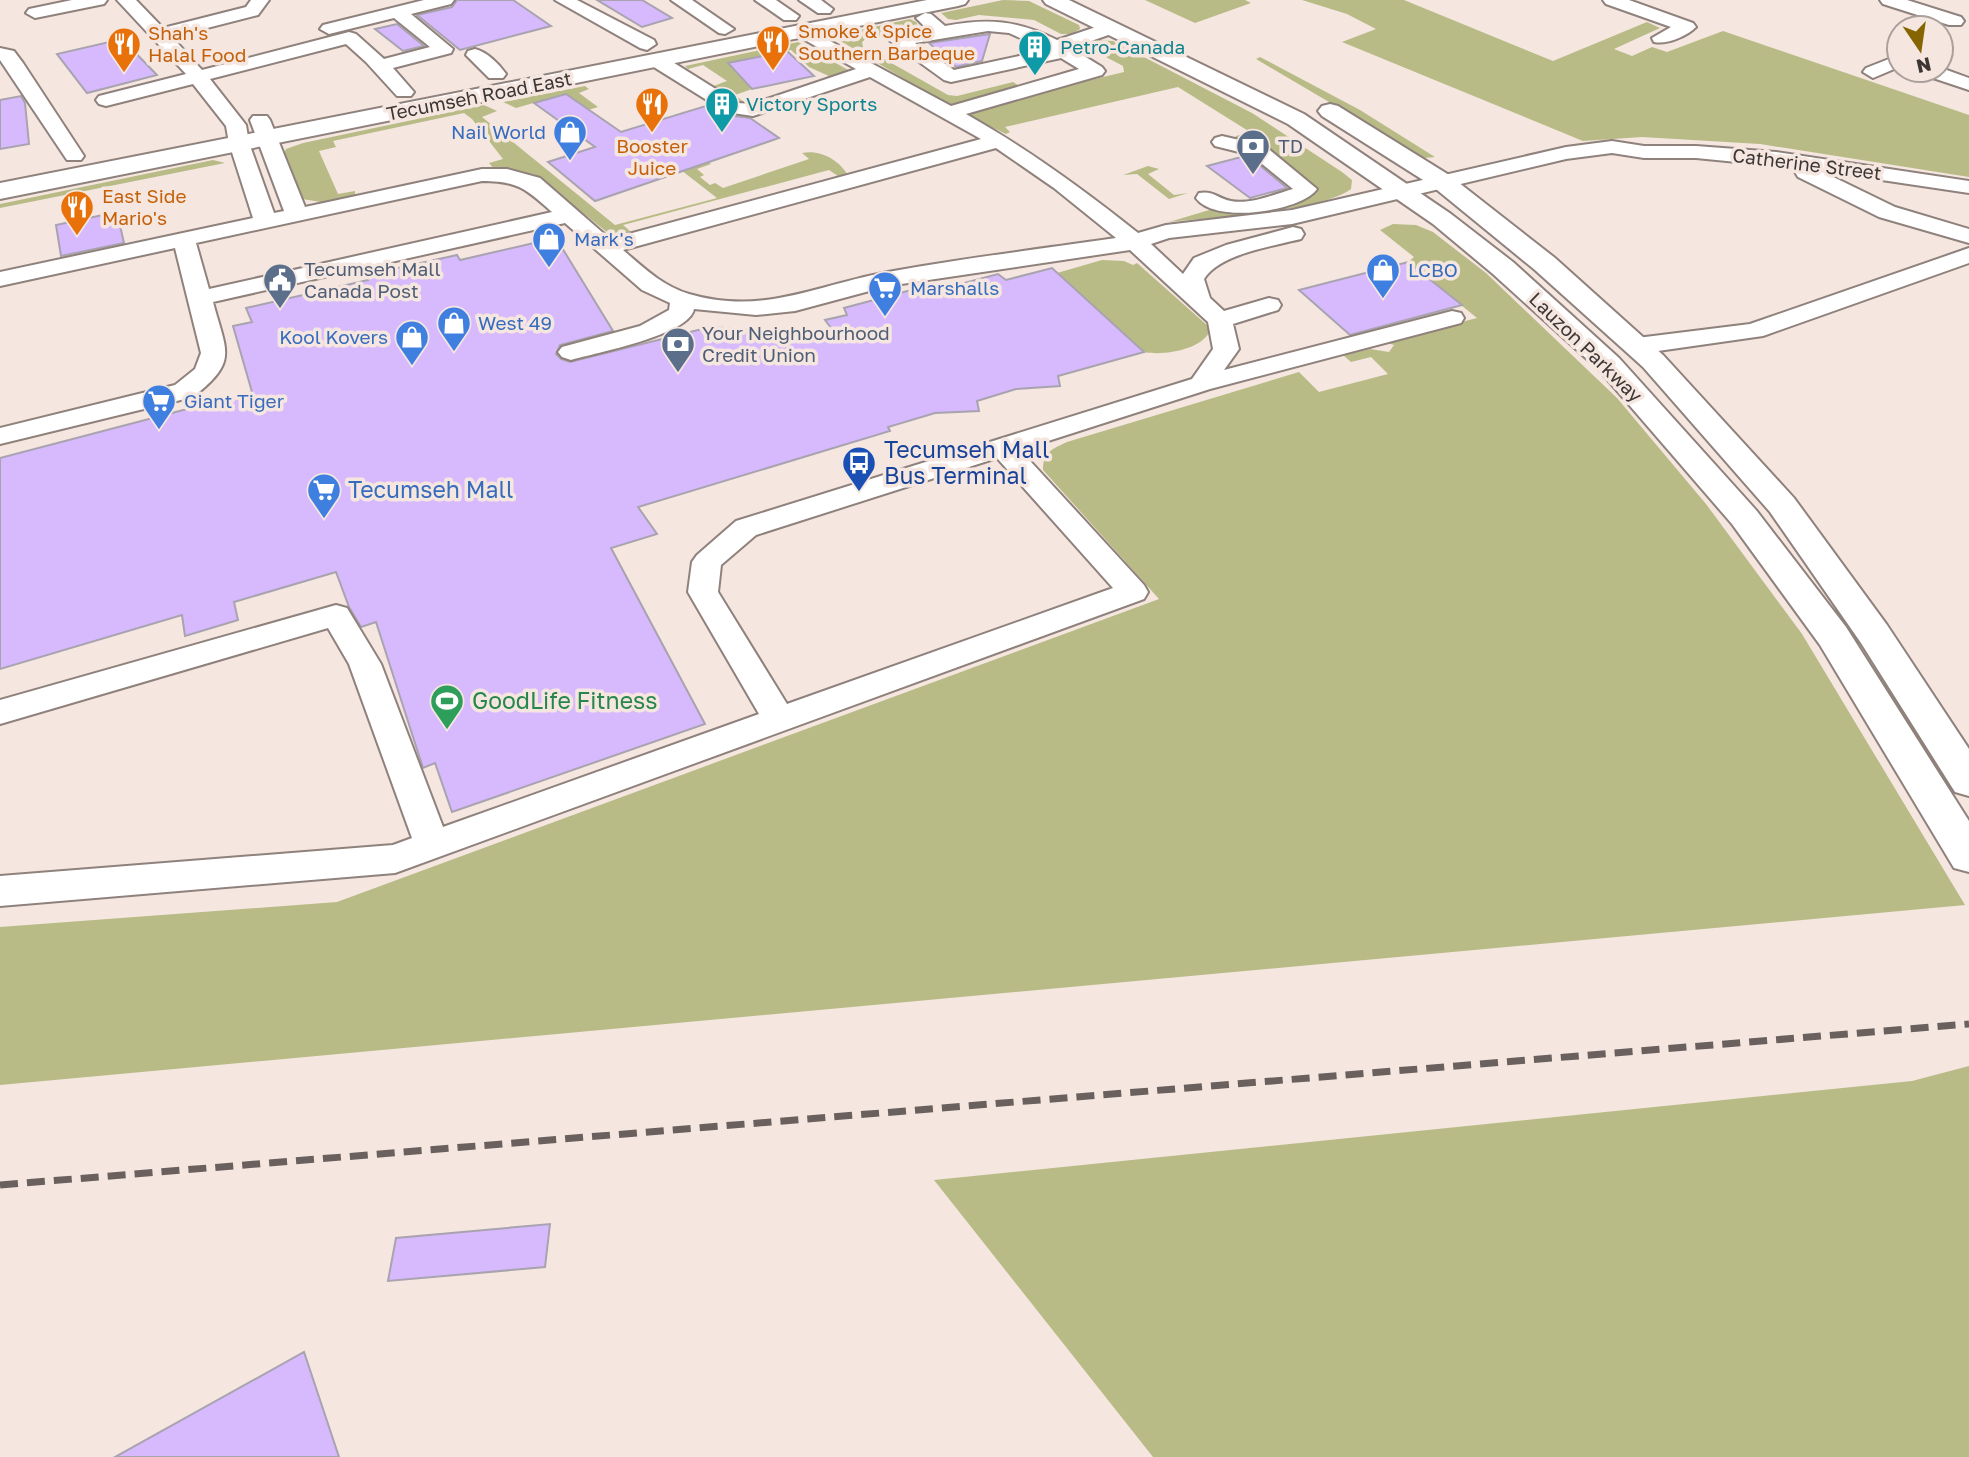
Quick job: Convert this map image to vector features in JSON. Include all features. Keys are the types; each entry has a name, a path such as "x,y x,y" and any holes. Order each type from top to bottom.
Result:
{"main road":[{"name":"Tecumseh Road East","path":"0,171 74,156 250,132 796,24 816,5 871,0"},
{"name":"Tecumseh Road East","path":"0,191 250,132 404,92 496,74 652,52 725,29 796,24 914,9 958,0"},
{"name":"Lauzon Parkway","path":"1054,0 1296,119 1432,193 1545,264 1637,346 1782,505 1955,746 1969,781"},
{"path":"1221,55 1257,73"},
{"name":"Lauzon Parkway","path":"1315,103 1432,193 1503,268 1609,364 1744,517 1833,636 1969,856"}],"street":[{"path":"36,13 98,0"},
{"path":"126,0 250,132 297,215"},
{"path":"159,35 253,11 260,0"},
{"path":"377,62 387,55 360,30 445,0"},
{"path":"564,0 652,52 733,108 753,110 871,70"},
{"path":"680,0 725,29"},
{"path":"764,0 796,24 871,70 999,141 1062,183 1135,242 1220,320 1226,349 1201,384"},
{"path":"1612,0 1687,27 1661,38"},
{"path":"1889,0 1956,24"},
{"path":"359,6 373,18"},
{"path":"914,9 941,32"},
{"path":"329,29 373,18 400,15 444,49 377,62"},
{"path":"949,113 1095,71 1060,49 1024,30 986,23 899,41 951,76 1060,49 1111,27"},
{"path":"106,100 349,38 377,62 404,92"},
{"path":"916,52 895,57 956,92 1014,79"},
{"path":"0,54 7,55 35,90 39,105 74,156"},
{"path":"475,55 496,74"},
{"path":"1051,72 1083,64"},
{"path":"1873,72 1885,66"},
{"path":"250,132 266,222"},
{"path":"606,247 999,141"},
{"path":"1206,198 1227,208 1250,207 1300,194 1306,189 1258,150 1222,142"},
{"name":"Catherine Street","path":"1432,193 1623,160 1644,152 1696,152 1776,158 1969,187"},
{"path":"1776,158 1887,212 1969,236"},
{"path":"0,279 482,175 507,175 532,183 650,285 683,300 756,308 796,304 887,279 1135,242 1166,232 1292,217 1432,193"},
{"path":"1199,301 1192,279 1202,263 1234,250 1432,193"},
{"path":"199,298 569,215"},
{"path":"1135,242 1165,246 1312,229"},
{"path":"0,436 184,390 207,373 214,353 184,240"},
{"path":"1637,346 1754,331 1969,255"},
{"path":"571,352 649,331 681,314 683,300"},
{"path":"1220,320 1269,306"},
{"path":"780,721 703,592 707,562 746,528 1201,384 1452,318"},
{"path":"0,891 395,859 1133,592 1001,446"},
{"path":"0,712 336,615 365,664 432,845"}],"green space":[{"path":"1003,0 1029,1 1079,25 1080,29 1071,34 1061,34 1034,20 979,15 956,20 948,19 941,13"},
{"path":"1145,0 1245,0 1251,3 1195,23"},
{"path":"1302,0 1404,0 1553,61 1647,22 1660,28 1614,49 1632,56 1652,47 1667,52 1723,31 1969,115 1969,177 1760,144 1642,137 1583,141 1342,42 1376,29 1347,14"},
{"path":"910,19 919,27 866,39 862,42 863,47 948,95 957,96 1013,82 1019,86 950,106 832,36"},
{"path":"1090,40 1113,41 1252,113 1342,172 1352,180 1351,189 1336,197 1291,208 1169,222 1216,208 1304,196 1234,140 1236,136 1250,132 1178,87 1005,127 1010,132 1006,134 965,114 1036,93 1124,72 1123,66 1083,45"},
{"path":"798,42 850,71 833,78 809,67 791,50 728,63 752,89 735,95 745,103 741,104 711,87 727,81 703,65 688,69 685,66"},
{"path":"1260,57 1360,110 1435,157 1424,158 1256,59"},
{"path":"585,86 589,89 579,93 598,107 588,110 565,94 516,108 503,102"},
{"path":"484,105 497,111 482,117 615,225 717,198 650,146 675,138 711,164 697,169 704,175 700,177 710,185 715,183 723,188 809,159 802,153 809,152 828,157 848,175 838,176 829,170 623,225 631,232 623,235 608,233 534,174 494,169 489,163 503,159 472,119 464,113 333,141 336,147 319,151 338,194 355,191 355,196 351,198 321,202 302,199 284,154 286,149 303,143"},
{"path":"213,160 225,163 0,208 0,204"},
{"path":"1148,166 1159,169 1148,174 1174,195 1188,193 1169,199 1137,174 1123,175"},
{"path":"1393,224 1416,225 1433,232 1486,273 1617,398 1706,504 1802,634 1965,905 0,1085 0,927 337,902 1159,599 1043,470 1047,455 1067,442 1299,372 1319,392 1388,374 1371,357 1351,362 1343,355 1370,349 1389,352 1394,345 1385,342 1477,318 1408,262 1414,257 1380,230"},
{"path":"1102,260 1124,261 1133,265 1137,263 1208,326 1210,331 1199,343 1181,350 1144,352 1057,273"},
{"path":"1969,1066 1969,1457 1153,1457 934,1180 1912,1081"}],"building":[{"path":"457,0 513,0 551,26 460,50 417,15 452,7"},
{"path":"597,0 642,0 672,18 642,27"},
{"path":"397,24 424,46 403,51 375,29"},
{"path":"990,34 982,61 956,67 929,43"},
{"path":"122,39 157,75 87,93 57,54"},
{"name":"Smoke & Spice Southern Barbeque","path":"787,51 814,76 752,89 728,63"},
{"path":"566,94 621,132 709,105 726,115 750,118 779,138 595,201 548,162 595,147 534,103"},
{"path":"21,96 25,103 29,144 0,149 0,100"},
{"name":"TD","path":"1250,157 1287,188 1250,198 1207,166"},
{"name":"East Side Mario's","path":"117,212 124,243 61,256 56,225"},
{"name":"Tecumseh Mall","path":"556,238 613,331 560,345 556,354 570,362 710,327 837,336 825,320 847,315 844,308 911,290 919,295 998,274 1006,280 1052,268 1144,352 1058,376 1060,386 1016,389 977,401 979,411 935,413 888,427 890,431 638,507 657,534 611,548 705,724 452,812 435,763 423,768 376,622 361,627 349,607 336,572 234,602 238,620 185,636 182,615 0,669 0,458 252,392 233,326 252,322 246,308 368,280 366,275 457,255 460,260"},
{"name":"LCBO","path":"1408,262 1462,305 1350,335 1299,290"},
{"path":"550,1224 545,1267 388,1281 396,1238"},
{"path":"304,1352 339,1457 115,1457"}],"railway":[{"path":"0,1185 1969,1024"}],"place":[{"name":"Smoke & Spice Southern Barbeque","path":"773,72"},
{"name":"Shah's Halal Food","path":"124,74"},
{"name":"Petro-Canada","path":"1035,77"},
{"name":"Booster Juice","path":"652,134"},
{"name":"Victory Sports","path":"722,134"},
{"name":"Nail World","path":"570,162"},
{"name":"TD","path":"1253,176"},
{"name":"East Side Mario's","path":"77,237"},
{"name":"Mark's","path":"549,269"},
{"name":"LCBO","path":"1383,300"},
{"name":"Tecumseh Mall Canada Post","path":"280,310"},
{"name":"Marshalls","path":"885,318"},
{"name":"West 49","path":"454,353"},
{"name":"Kool Kovers","path":"412,367"},
{"name":"Your Neighbourhood Credit Union","path":"678,374"},
{"name":"Giant Tiger","path":"159,431"},
{"name":"Tecumseh Mall Bus Terminal","path":"859,493"},
{"name":"Tecumseh Mall","path":"324,520"},
{"name":"GoodLife Fitness","path":"447,731"}]}
